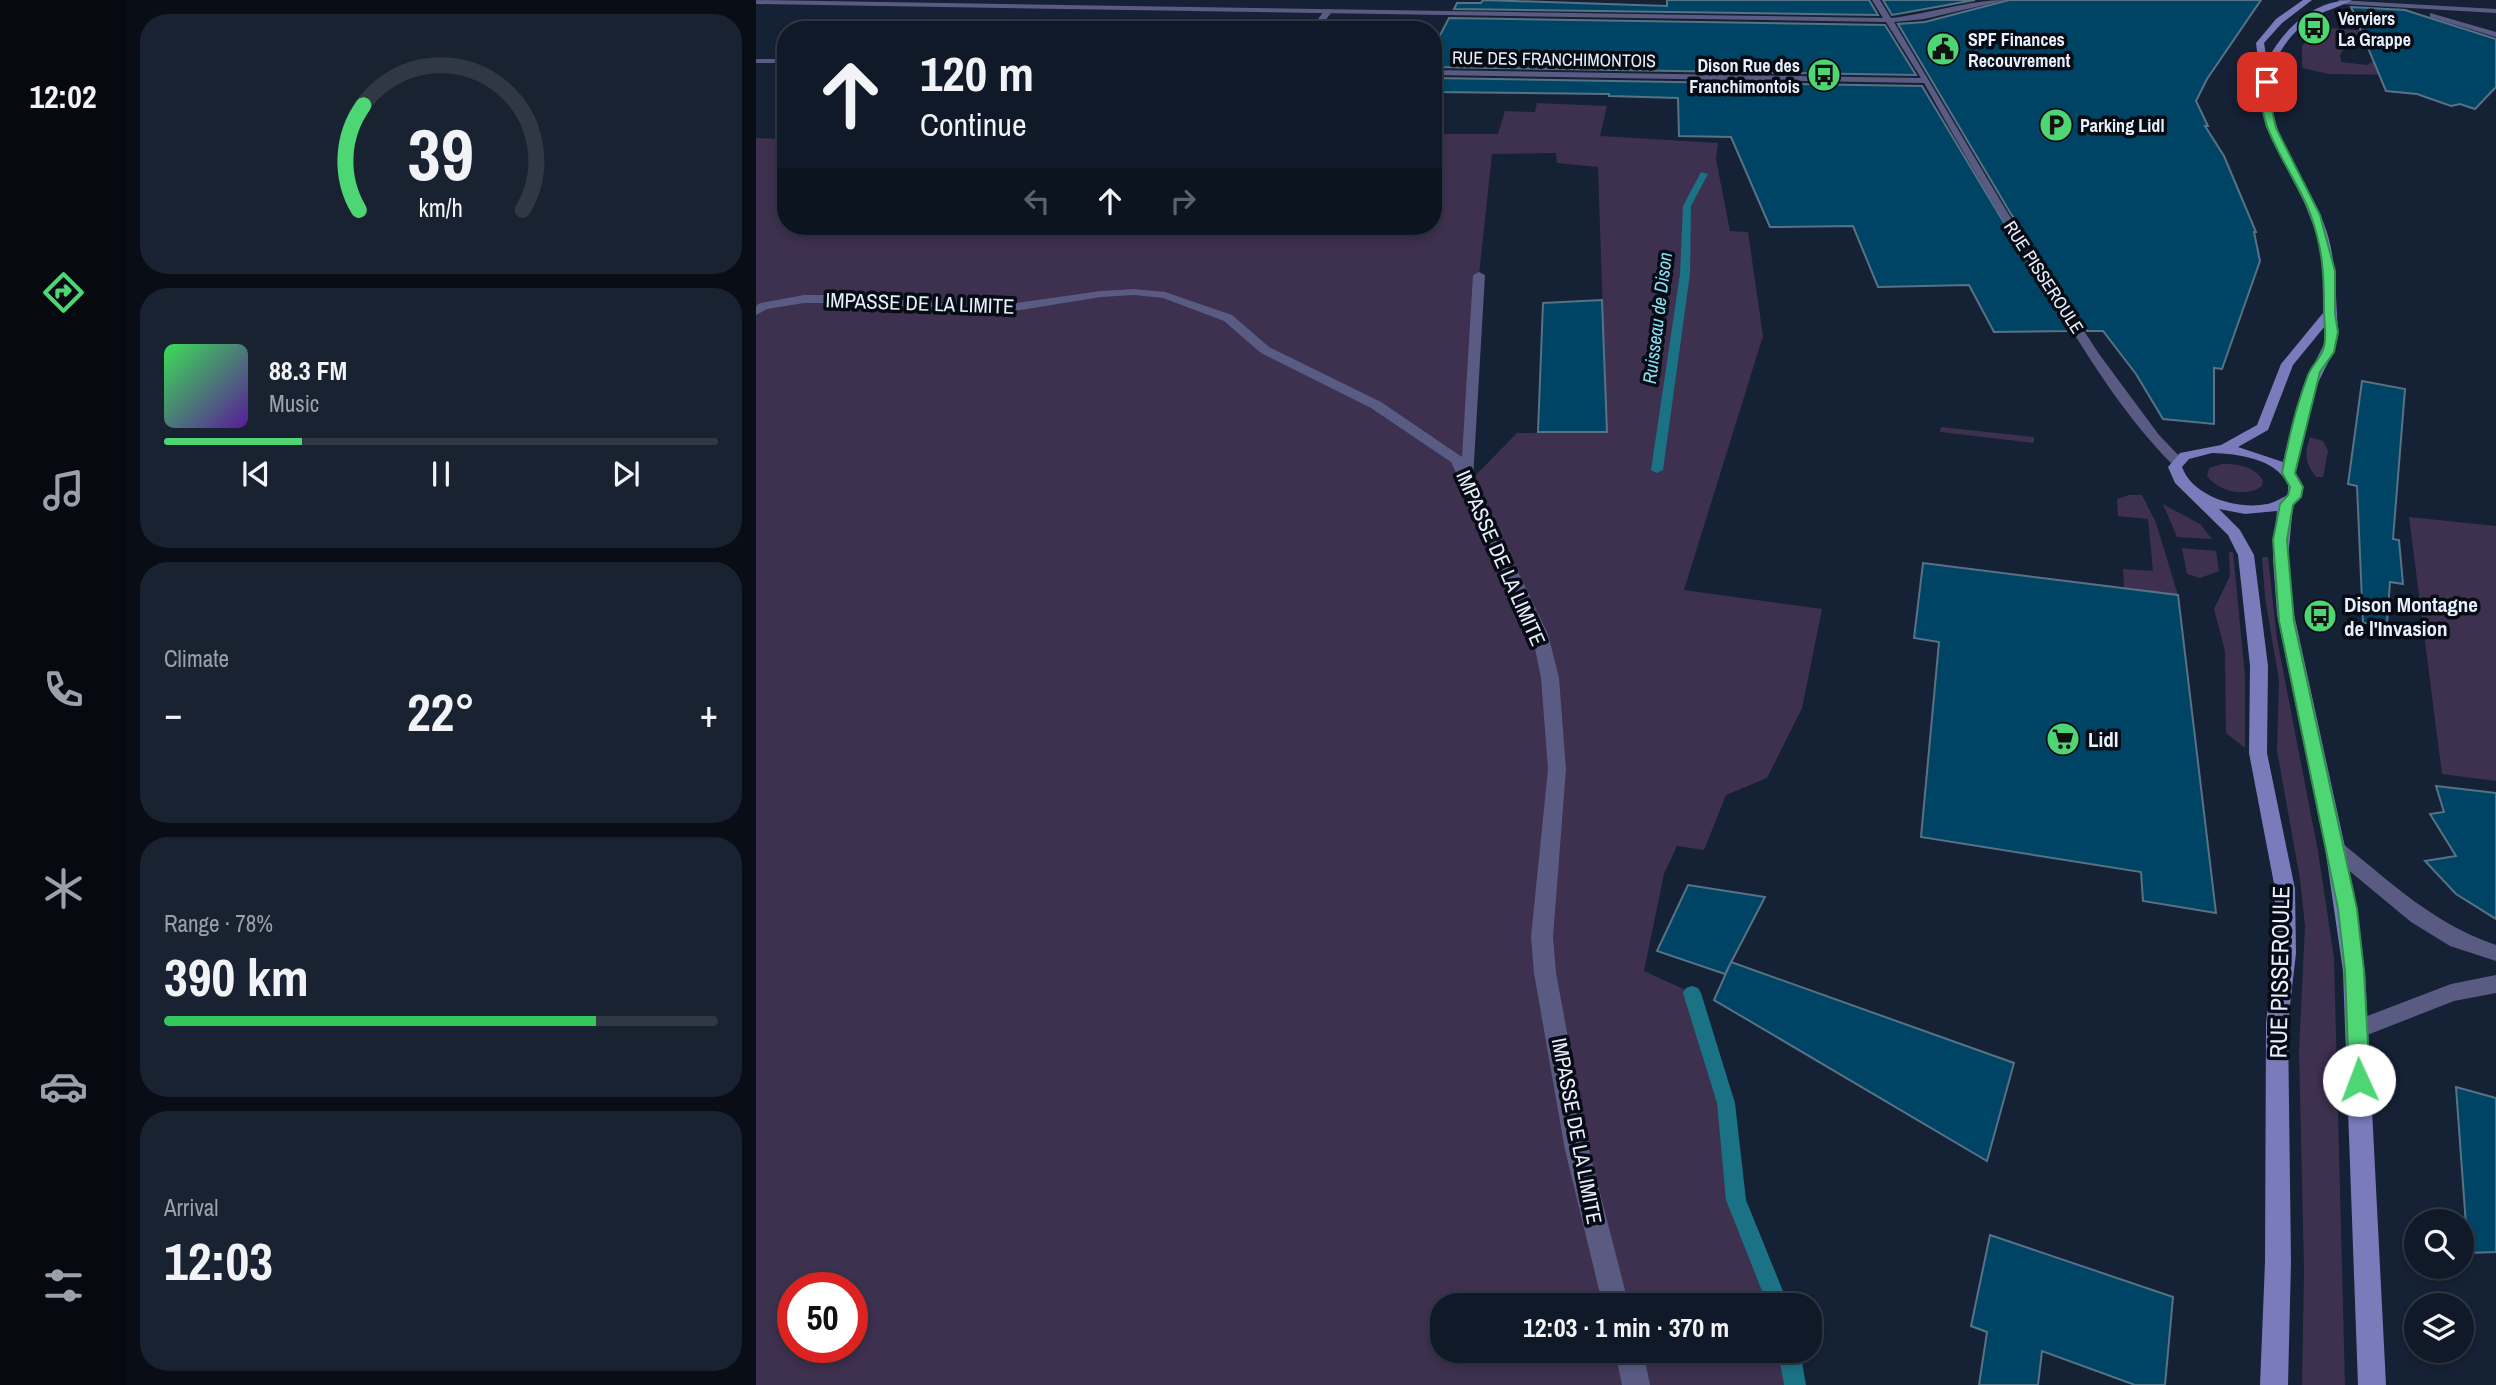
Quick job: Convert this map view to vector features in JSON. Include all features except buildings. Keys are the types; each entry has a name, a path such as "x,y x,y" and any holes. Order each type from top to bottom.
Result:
{"main road":[{"path":"2269,71 2262,59 2260,43 2279,21 2308,0"},
{"path":"2288,473 2315,372 2329,352 2333,332 2329,314 2330,271 2326,246 2315,215 2269,118 2264,92 2276,48 2289,30 2310,15 2344,1"},
{"path":"2225,449 2263,427 2287,363 2329,314"},
{"path":"2178,461 2186,454 2200,450 2225,449 2258,456 2288,473 2297,487 2294,497 2286,504 2270,509 2227,507 2198,496"},
{"name":"RUE PISSEROULE","path":"2178,461 2175,470 2178,480 2235,533 2246,555 2259,666 2258,753 2285,889 2285,953 2277,1023 2278,1262 2274,1385"},
{"path":"2286,504 2280,540 2286,621 2349,921 2357,1030 2372,1385"}],"street":[{"name":"RUE PISSEROULE","path":"1876,0 2004,215 2094,355 2154,439 2178,461"},
{"path":"756,2 1888,20 1924,17 2002,0"},
{"path":"2396,0 2496,35"},
{"path":"2421,0 2452,10 2469,27"},
{"path":"2344,1 2413,8 2496,11"},
{"path":"1321,21 1327,13"},
{"path":"756,61 777,61"},
{"name":"RUE DES FRANCHIMONTOIS","path":"1442,72 1927,82"},
{"path":"1468,484 1479,275"},
{"name":"IMPASSE DE LA LIMITE","path":"756,310 764,306 804,299 845,299 971,310 1002,309 1101,293 1165,295 1228,318 1265,350 1377,405 1457,460 1540,634 1550,678 1557,769 1542,937 1545,973 1577,1150 1613,1293"},
{"path":"2336,849 2456,940 2496,953"},
{"path":"2357,1030 2451,993 2496,984"},
{"path":"1631,1363 1636,1385"}],"shaded area":[{"path":"2327,28 2372,31 2368,43 2348,42 2340,55 2341,62 2367,65 2385,54 2400,75 2329,74 2302,68 2302,46 2315,32"},
{"path":"1537,103 1607,106 1600,136 1718,143 1716,159 1730,231 1748,232 1763,336 1684,590 1822,609 1802,708 1767,778 1726,795 1704,850 1677,846 1664,874 1644,971 1692,993 1726,1103 1736,1200 1774,1293 1430,1293 1430,1363 1791,1363 1795,1385 756,1385 756,138 777,139 777,235 1442,235 1442,134 1498,134 1505,111 1535,112","holes":["1556,153 1557,163 1598,167 1607,432 1517,433 1468,483 1479,275 1492,154"]},
{"path":"1941,427 2034,437 2034,443 1940,432"},
{"path":"2310,437 2323,441 2328,451 2323,477 2316,477 2308,462 2306,453"},
{"path":"2222,464 2251,469 2260,476 2262,486 2248,492 2233,492 2218,486 2207,476 2209,468"},
{"path":"2142,495 2156,523 2178,595 2124,588 2123,569 2153,571 2148,519 2118,516 2117,499"},
{"path":"2163,504 2200,524 2212,539 2177,537"},
{"path":"2409,517 2496,526 2496,781 2442,774"},
{"path":"2182,548 2216,551 2219,571 2200,578 2187,574"},
{"path":"2229,552 2233,552 2245,676 2245,748 2226,733 2225,651 2214,609 2230,576"},
{"path":"2262,557 2268,557 2277,639 2318,851 2334,958 2345,1385 2302,1385 2304,1270 2299,1051 2305,926 2300,879 2277,751 2279,680 2265,598"}],"waterway":[{"name":"Ruisseau de Dison","path":"1657,470 1685,274 1687,206 1704,174"},
{"name":"Ruisseau de Dison","path":"1692,993 1726,1103 1736,1200 1774,1293"},
{"name":"Ruisseau de Dison","path":"1791,1363 1795,1385"}],"place":[{"name":"Verviers La Grappe","path":"2314,28"},
{"name":"SPF Finances Recouvrement","path":"1943,49"},
{"name":"Dison Rue des Franchimontois","path":"1824,75"},
{"name":"Parking Lidl","path":"2056,125"},
{"name":"Dison Montagne de l'Invasion","path":"2320,616"},
{"name":"Lidl","path":"2063,739"}],"route":[{"path":"2267,82 2264,92 2272,128 2315,215 2326,246 2330,271 2329,314 2333,332 2329,352 2315,372 2292,451 2288,473 2297,487 2294,497 2286,504 2280,540 2286,621 2347,909 2354,971 2359,1080"}]}
